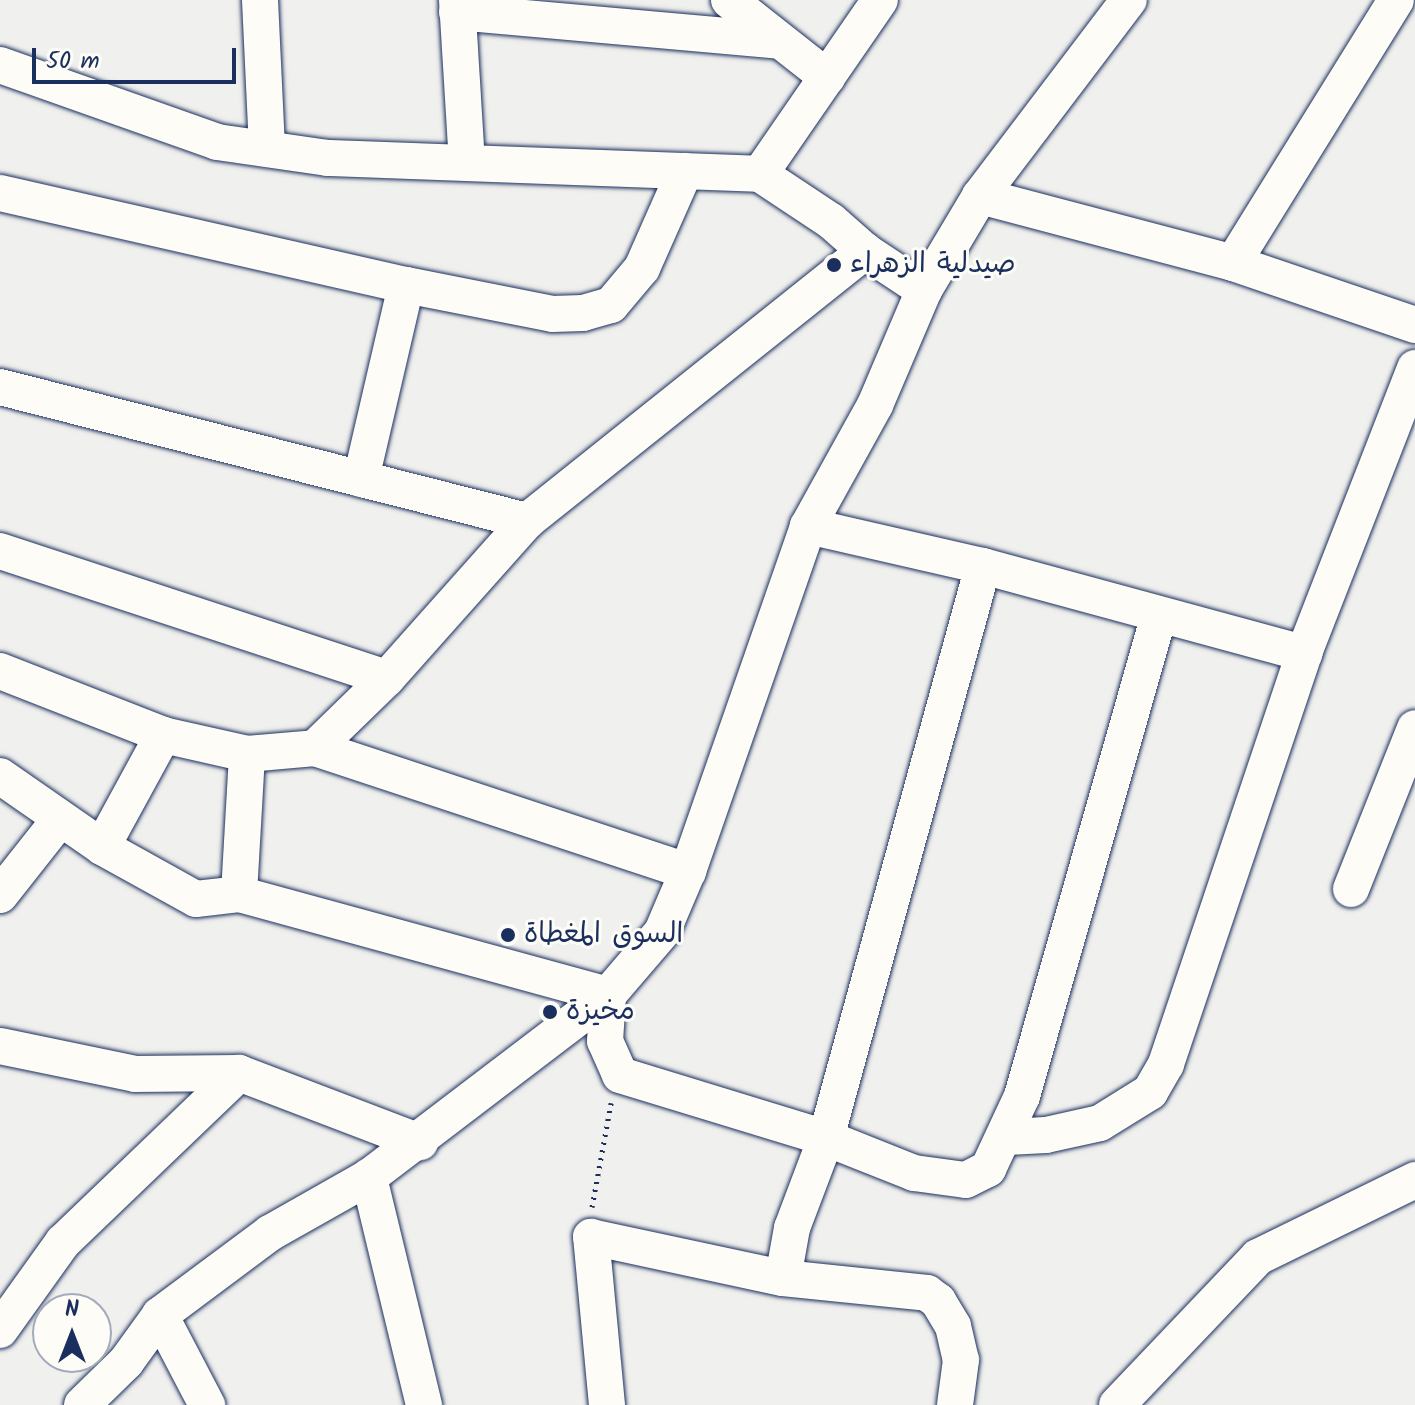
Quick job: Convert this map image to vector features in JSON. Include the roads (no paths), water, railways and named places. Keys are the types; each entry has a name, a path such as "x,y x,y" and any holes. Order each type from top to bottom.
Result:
{"street":[{"path":"260,0 267,149"},
{"path":"729,0 827,77"},
{"path":"760,174 880,0"},
{"path":"82,1405 126,1362 160,1315 270,1233 369,1177 420,1142 608,995 662,932 688,871 808,526 875,405 924,290 980,196 1129,0"},
{"path":"1233,263 1399,4"},
{"path":"467,163 457,6 780,41"},
{"path":"0,65 217,142 328,158 760,174 831,221 865,251 924,290"},
{"path":"0,193 406,285 552,314 583,313 611,305 642,268 685,171"},
{"path":"980,196 1233,263 1415,325"},
{"path":"315,748 387,678 527,521 865,251"},
{"path":"361,479 406,285"},
{"path":"1007,1137 1046,1135 1100,1123 1150,1092 1166,1064 1206,953 1304,653 1415,368"},
{"path":"0,387 527,521"},
{"path":"808,526 983,566 1158,617 1304,653"},
{"path":"0,551 387,678"},
{"path":"783,1278 792,1228 826,1138 983,566"},
{"path":"608,995 605,1041 620,1075 826,1138 914,1173 966,1180 988,1169 1007,1137 1158,617"},
{"path":"0,671 163,735 247,754 315,748 688,871"},
{"path":"1351,889 1415,728"},
{"path":"102,847 163,735"},
{"path":"239,894 247,754"},
{"path":"0,776 102,847 196,899 239,894 608,995"},
{"path":"0,895 60,819"},
{"path":"0,1046 135,1074 239,1073 420,1142"},
{"path":"0,1330 63,1242 239,1073"},
{"path":"369,1177 424,1405"},
{"path":"1117,1405 1160,1365 1258,1257 1415,1180"},
{"path":"607,1405 591,1237 783,1278 927,1293 938,1301 953,1326 961,1360 955,1405"},
{"path":"160,1315 207,1405"}],"place":[{"name":"صيدلية الزهراء","path":"834,265"},
{"name":"السوق المغطاة","path":"508,935"},
{"name":"مخيزة","path":"550,1012"}]}
